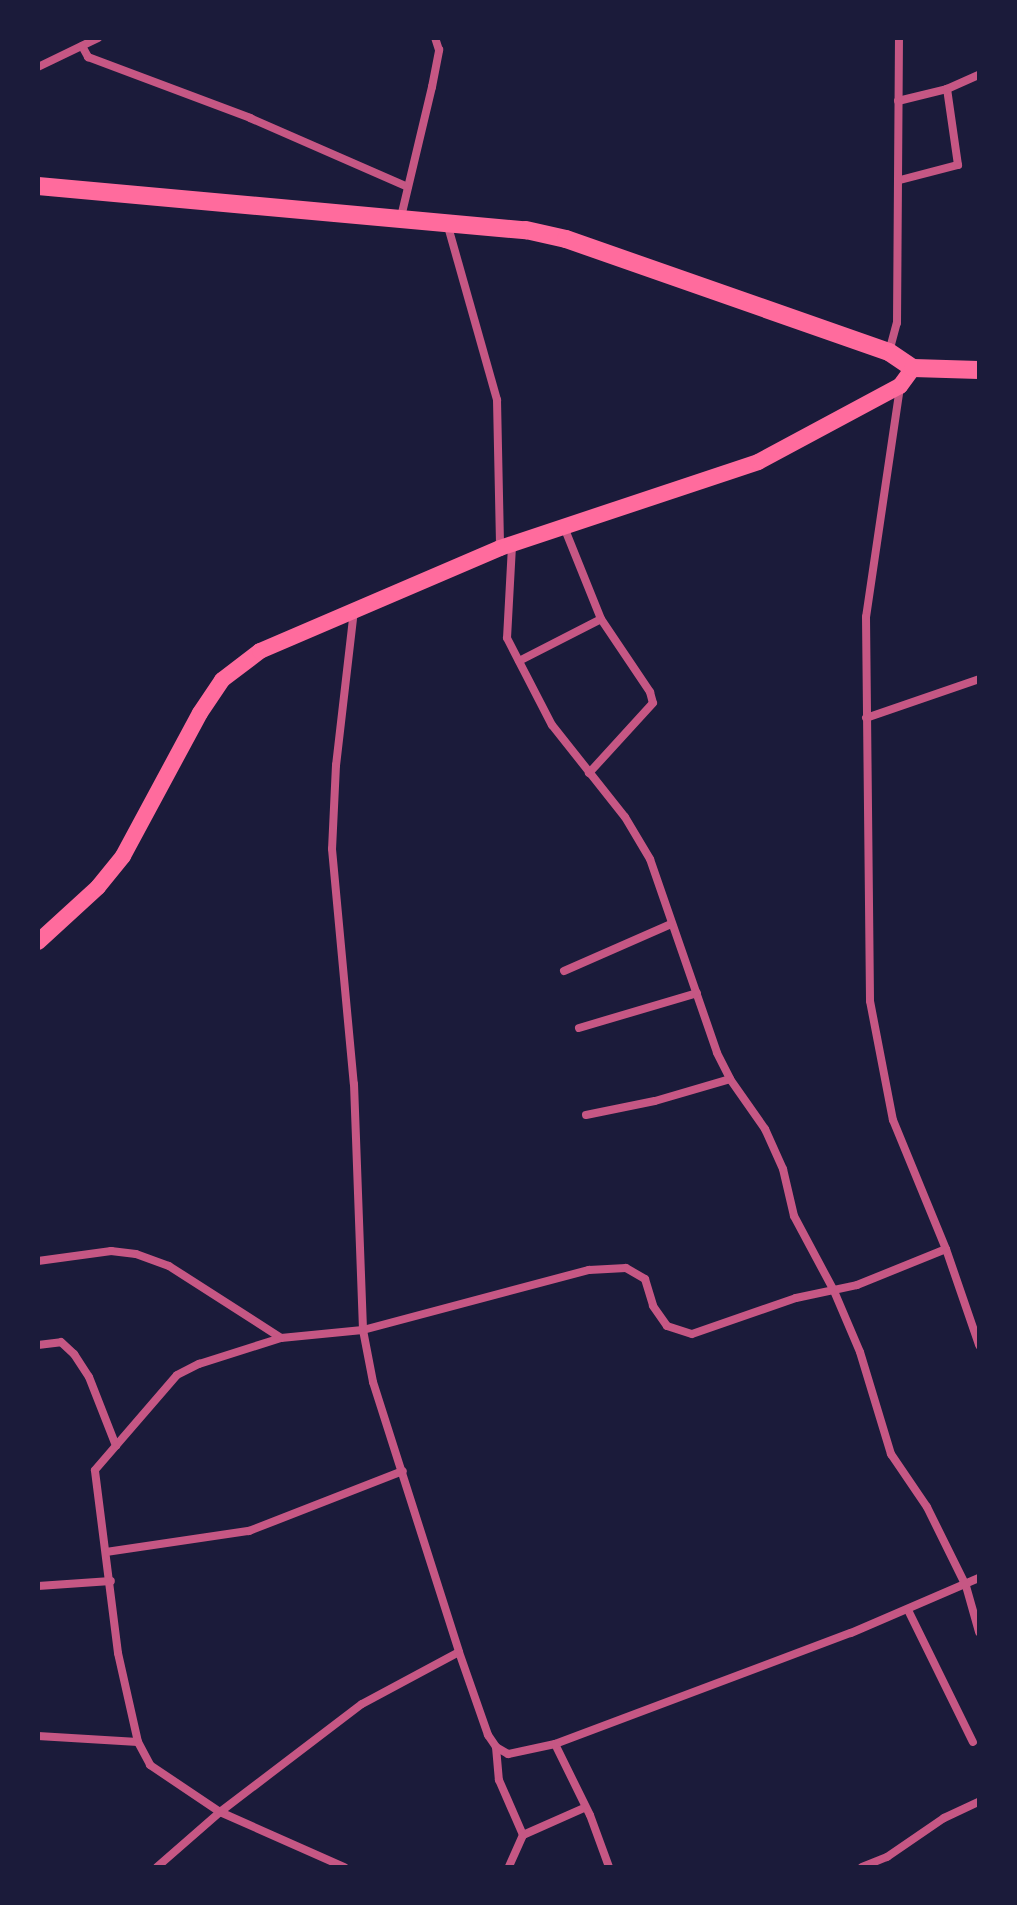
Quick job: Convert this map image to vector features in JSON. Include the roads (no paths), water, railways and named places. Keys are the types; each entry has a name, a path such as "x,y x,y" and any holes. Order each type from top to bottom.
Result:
{"main road":[{"path":"38,186 526,230 566,239 889,352 913,368 979,370"},
{"path":"38,942 98,887 123,856 200,713 222,680 260,651 354,608 506,547 758,462 900,386 913,368"}],"street":[{"path":"38,67 98,38"},
{"path":"401,217 432,87 439,50 435,38"},
{"path":"889,352 897,323 899,38"},
{"path":"82,46 88,57 250,118 408,187"},
{"path":"898,101 947,89 979,75"},
{"path":"900,180 958,165 947,89"},
{"path":"447,222 497,400 506,547 507,638 552,725 625,817 650,859 671,924 730,1079 765,1129 783,1169 794,1216 834,1291 860,1352 891,1454 927,1507 966,1586 979,1632"},
{"path":"900,386 866,617 870,1001 893,1120 946,1249 979,1345"},
{"path":"564,527 601,619 650,692 653,703 589,773"},
{"path":"354,608 336,765 332,849 354,1084 363,1330 373,1382 459,1652 496,1747 499,1780 523,1835"},
{"path":"519,661 601,619"},
{"path":"866,718 979,679"},
{"path":"564,971 671,924"},
{"path":"579,1028 697,993"},
{"path":"586,1115 655,1101 730,1079"},
{"path":"344,1867 220,1812 150,1765 138,1742 118,1653 95,1470 177,1375 199,1364 281,1338 363,1330 589,1270 626,1268 645,1279 653,1306 667,1326 692,1334 796,1298 834,1291 946,1249"},
{"path":"38,1261 111,1251 136,1254 169,1266 281,1338"},
{"path":"38,1345 61,1342 74,1354 89,1377 116,1446"},
{"path":"106,1552 249,1531 403,1471"},
{"path":"496,1747 508,1754 555,1744 908,1610 979,1578"},
{"path":"38,1586 111,1581"},
{"path":"908,1610 973,1742"},
{"path":"157,1867 220,1812 362,1704 459,1652"},
{"path":"38,1736 138,1742"},
{"path":"555,1744 590,1815 609,1867"},
{"path":"862,1867 887,1857 944,1818 979,1802"},
{"path":"509,1867 523,1835 584,1808"}]}
